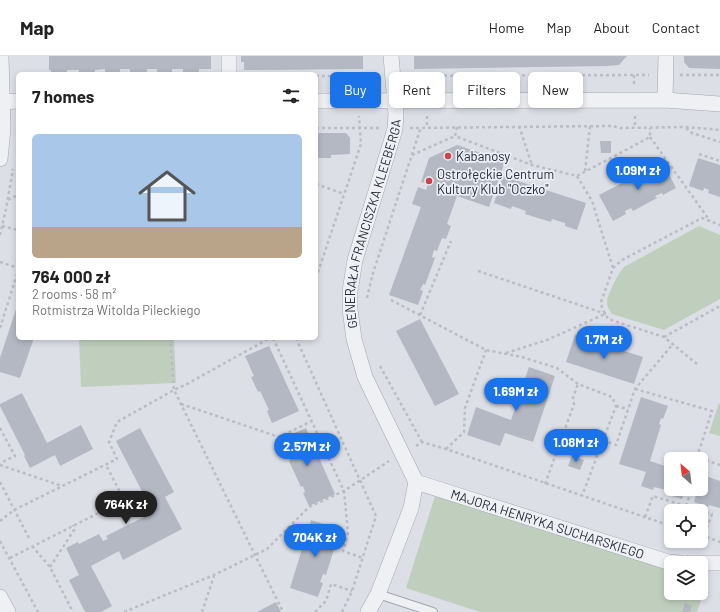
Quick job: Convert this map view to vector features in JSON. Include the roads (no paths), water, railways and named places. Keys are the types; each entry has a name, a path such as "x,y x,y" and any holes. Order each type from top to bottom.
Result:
{"street":[{"path":"0,159 3,129 1,102 1,56"},
{"path":"229,72 230,56"},
{"name":"GENERAŁA FRANCISZKA KLEEBERGA","path":"391,56 392,72"},
{"path":"665,100 666,56"},
{"path":"445,101 665,100 720,104"},
{"path":"1,102 16,101"},
{"path":"318,101 389,101"},
{"name":"GENERAŁA FRANCISZKA KLEEBERGA","path":"395,108 395,128 355,260 350,291 350,309 354,339 365,377 416,482"},
{"path":"368,612 378,594 411,508 416,482"},
{"name":"MAJORA HENRYKA SUCHARSKIEGO","path":"416,482 664,561"},
{"path":"708,563 720,563"},
{"path":"0,597 8,612"}],"lane":[{"path":"378,594 433,612"}],"place":[{"name":"Kabanosy","path":"448,156"},
{"name":"Ostrołęckie Centrum Kultury Klub \"Oczko\"","path":"429,181"}]}
